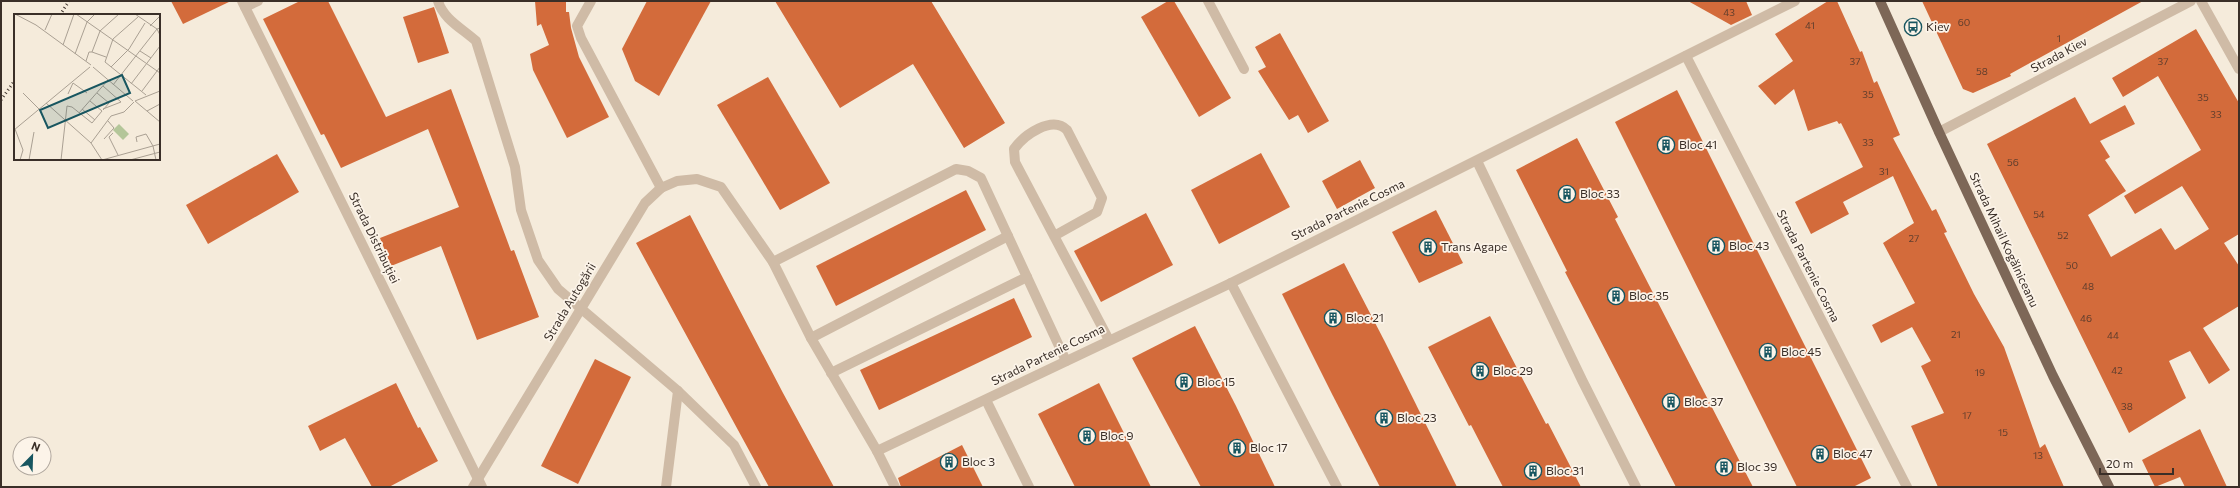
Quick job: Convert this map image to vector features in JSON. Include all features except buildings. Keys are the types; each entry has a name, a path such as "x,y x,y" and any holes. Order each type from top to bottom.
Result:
{"main road":[{"name":"Strada Mihail Kogălniceanu","path":"1880,1 1939,132 2053,376 2109,487"}],"street":[{"path":"243,4 258,1"},
{"path":"438,1 440,8 461,30 476,41 515,166 521,210 538,260 558,289 678,392 734,445 756,487"},
{"path":"591,1 577,26 662,188"},
{"path":"1208,1 1244,68"},
{"name":"Strada Partenie Cosma","path":"877,451 1231,283 1795,1"},
{"name":"Strada Kiev","path":"1939,132 2191,1"},
{"path":"2201,1 2239,69"},
{"name":"Strada Distribuției","path":"243,4 478,484"},
{"name":"Strada Partenie Cosma","path":"1686,56 1906,487"},
{"path":"1054,236 1097,212 1102,198 1067,130 1061,124 1051,124 1022,138 1014,149 1015,162 1054,236 1109,340"},
{"path":"1477,160 1582,380 1636,487"},
{"path":"895,487 877,451 811,338 773,262 956,169 968,171 981,178 1066,360"},
{"name":"Strada Autogării","path":"478,484 581,309 646,203 662,188 677,181 698,179 721,187 773,262"},
{"path":"811,338 1008,236"},
{"path":"831,373 1027,277"},
{"path":"1231,283 1337,487"},
{"path":"666,487 678,392"},
{"path":"986,400 1029,487"}],"railway":[{"path":"61,14 69,1"},
{"path":"1,100 14,81"}],"place":[{"name":"Kiev","path":"1913,27"},
{"name":"Bloc 41","path":"1666,145"},
{"name":"Bloc 33","path":"1567,194"},
{"name":"Bloc 43","path":"1716,246"},
{"name":"Trans Agape","path":"1428,247"},
{"name":"Bloc 35","path":"1616,296"},
{"name":"Bloc 21","path":"1333,318"},
{"name":"Bloc 45","path":"1768,352"},
{"name":"Bloc 29","path":"1480,371"},
{"name":"Bloc 15","path":"1184,382"},
{"name":"Bloc 37","path":"1671,402"},
{"name":"Bloc 23","path":"1384,418"},
{"name":"Bloc 9","path":"1087,436"},
{"name":"Bloc 17","path":"1237,448"},
{"name":"Bloc 47","path":"1820,454"},
{"name":"Bloc 3","path":"949,462"},
{"name":"Bloc 39","path":"1724,467"},
{"name":"Bloc 31","path":"1533,471"}]}
